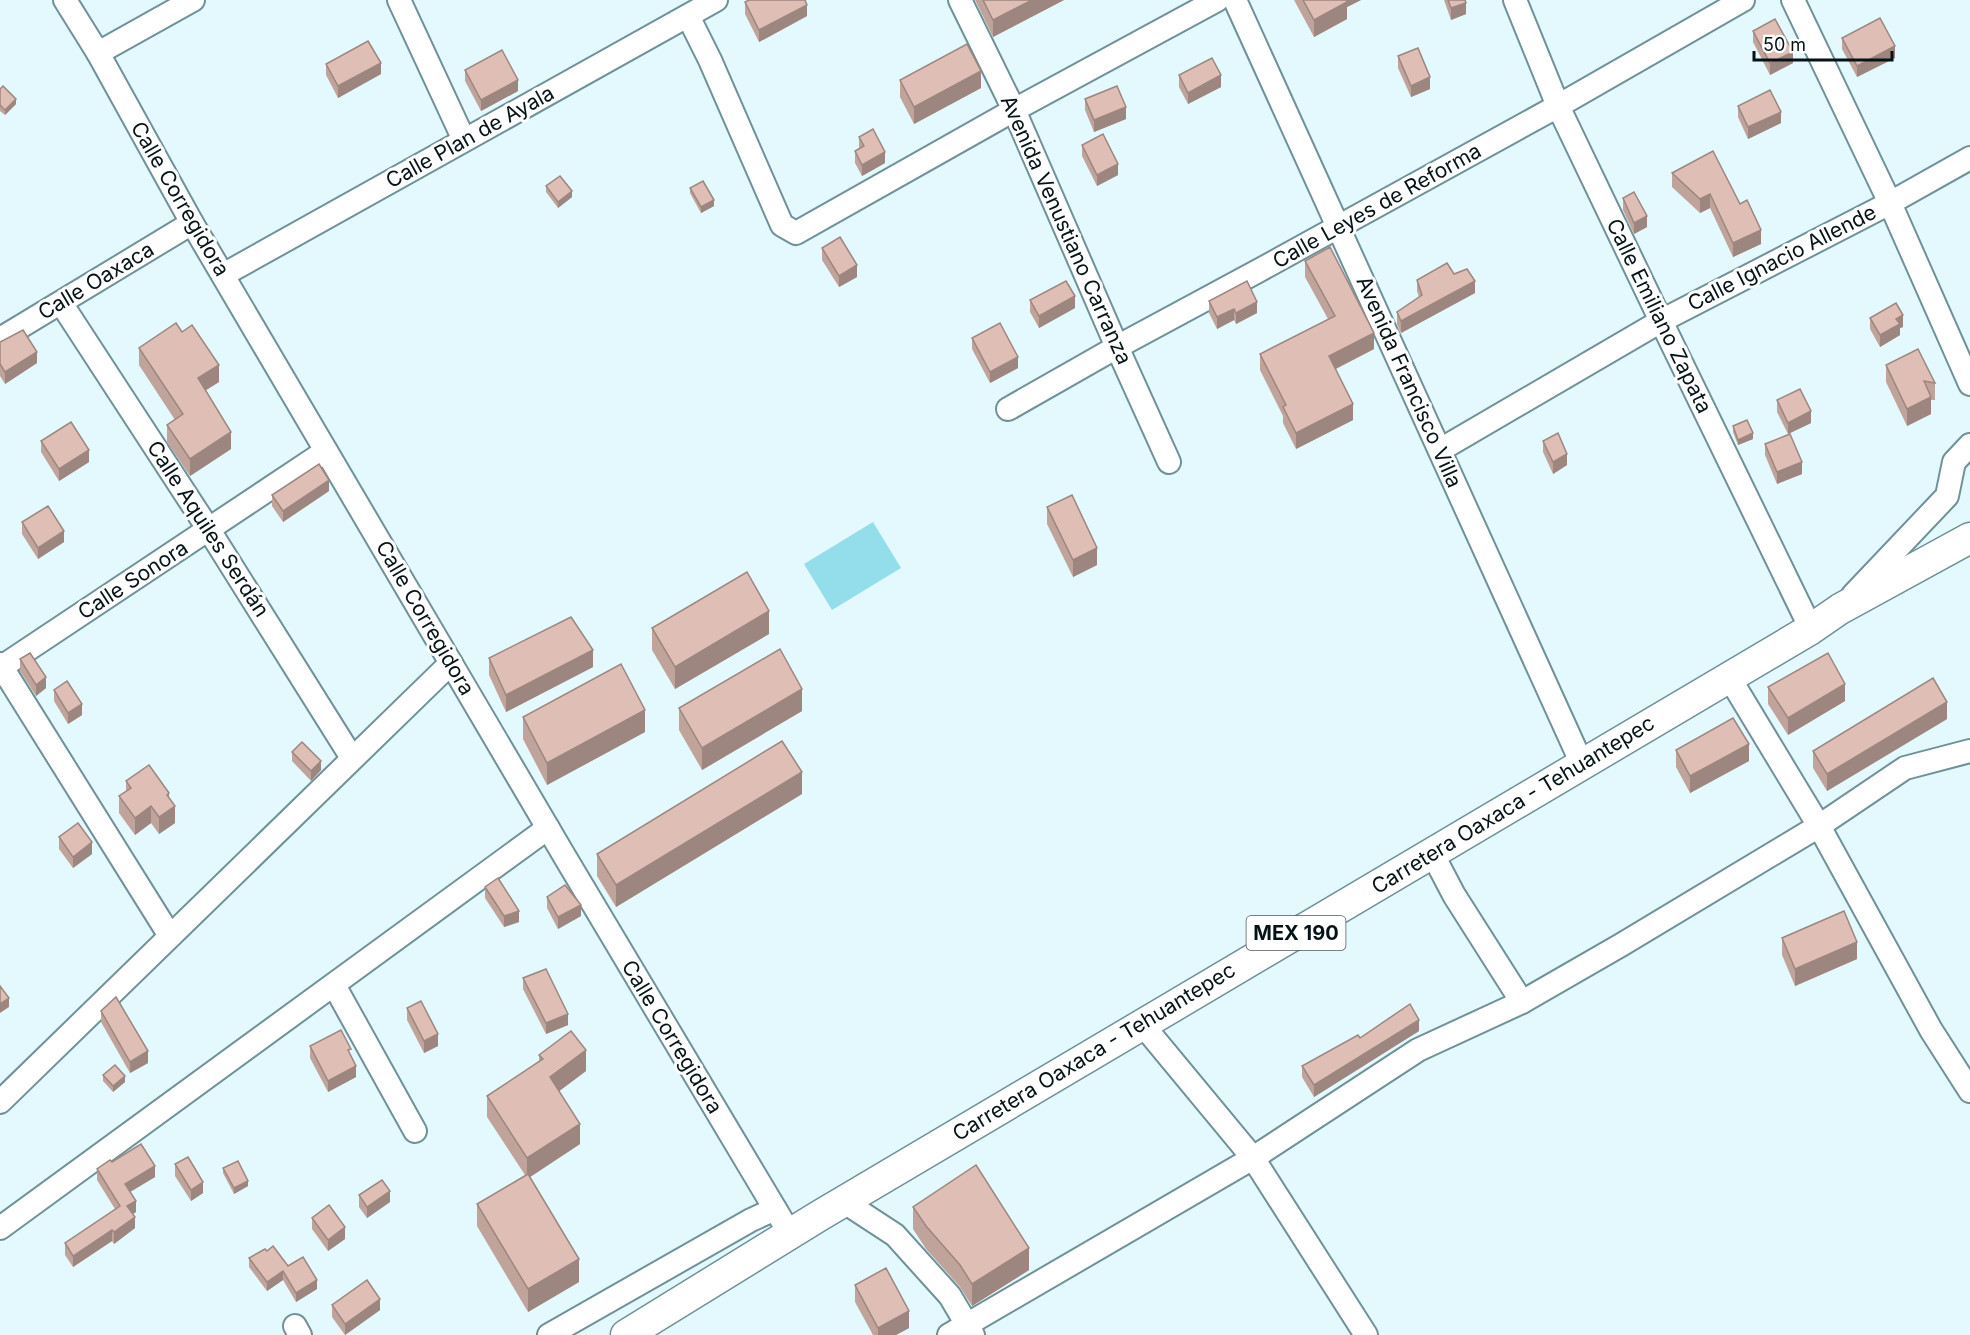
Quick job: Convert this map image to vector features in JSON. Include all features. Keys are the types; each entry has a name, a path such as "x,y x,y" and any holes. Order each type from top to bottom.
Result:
{"main road":[{"name":"Carretera Oaxaca - Tehuantepec","path":"626,1335 843,1201 1811,629 1840,609 1970,538"}],"street":[{"name":"Calle Corregidora","path":"65,0 98,53 192,223 790,1234"},
{"path":"98,53 193,0"},
{"path":"399,0 464,140"},
{"name":"Calle Plan de Ayala","path":"223,275 716,0"},
{"name":"Avenida Venustiano Carranza","path":"960,0 1014,110 1169,462"},
{"path":"688,16 710,60 782,225 796,232 1217,0"},
{"name":"Avenida Francisco Villa","path":"1236,0 1582,764"},
{"name":"Calle Emiliano Zapata","path":"1515,0 1558,106 1811,629"},
{"name":"Calle Leyes de Reforma","path":"1008,409 1558,106 1743,0"},
{"path":"1793,0 1890,203 1970,384"},
{"name":"Calle Ignacio Allende","path":"1440,450 1661,321 1890,203 1970,158"},
{"name":"Calle Oaxaca","path":"0,339 192,223"},
{"name":"Calle Aquiles Serdán","path":"61,303 209,530 352,758"},
{"path":"1840,609 1947,496 1954,462 1970,445"},
{"name":"Calle Sonora","path":"1,666 327,451"},
{"path":"0,1102 451,663"},
{"path":"1,666 170,936"},
{"path":"1729,677 1819,826 1931,1030 1970,1091"},
{"path":"843,1201 895,1235 950,1296 963,1332 1252,1158 1418,1050 1522,1002 1631,939 1819,826 1905,768 1970,751"},
{"path":"0,1228 548,828"},
{"path":"1432,853 1454,895 1522,1002"},
{"path":"334,986 415,1131"},
{"path":"1142,1024 1252,1158 1366,1335"},
{"path":"549,1335 751,1220 775,1209"}],"shaded area":[{"path":"873,522 901,568 832,610 804,564"}],"building":[{"path":"749,0 805,0 807,5 759,30 745,2"},
{"path":"983,0 1032,0 993,20"},
{"path":"1303,0 1347,0 1347,2 1314,20"},
{"path":"1448,0 1465,0 1466,3 1451,8"},
{"path":"1880,18 1895,46 1857,66 1842,38"},
{"path":"1775,19 1793,52 1770,63 1753,31"},
{"path":"368,41 381,63 338,86 326,64"},
{"path":"967,44 981,71 914,107 900,80"},
{"path":"1418,48 1430,77 1411,86 1398,56"},
{"path":"502,50 518,80 481,100 465,70"},
{"path":"1212,58 1221,75 1188,93 1179,75"},
{"path":"3,86 16,99 5,110 0,105 0,89"},
{"path":"1117,86 1126,107 1094,120 1085,99"},
{"path":"1770,90 1781,112 1748,127 1738,106"},
{"path":"873,129 885,152 862,165 855,151 864,146 859,137"},
{"path":"1103,134 1118,164 1097,175 1082,145"},
{"path":"1713,151 1740,204 1747,200 1761,230 1733,243 1710,194 1700,199 1672,173"},
{"path":"560,176 572,191 558,202 546,186"},
{"path":"703,181 714,200 701,207 690,188"},
{"path":"1634,192 1647,216 1634,223 1623,198"},
{"path":"840,237 857,265 839,276 822,248"},
{"path":"1330,247 1374,333 1329,356 1353,404 1296,433 1283,407 1286,405 1260,354 1335,316 1305,261"},
{"path":"1447,263 1454,274 1467,269 1475,281 1401,321 1397,312 1422,295 1417,280"},
{"path":"1066,281 1075,296 1039,316 1030,300"},
{"path":"1247,281 1257,302 1236,313 1234,309 1217,317 1209,301"},
{"path":"1896,303 1903,315 1896,319 1900,324 1880,335 1870,318"},
{"path":"176,323 182,332 192,325 219,365 198,378 231,432 190,459 167,425 183,414 139,348"},
{"path":"1000,323 1018,357 990,372 972,338"},
{"path":"23,330 37,352 5,372 0,364 0,342"},
{"path":"1918,349 1935,383 1924,381 1931,397 1907,409 1886,365"},
{"path":"1800,389 1811,411 1788,423 1777,400"},
{"path":"1747,420 1753,433 1738,440 1733,426"},
{"path":"71,422 89,450 59,469 41,441"},
{"path":"1558,433 1567,454 1553,462 1543,441"},
{"path":"1790,434 1802,462 1777,472 1765,444"},
{"path":"319,464 329,480 283,511 272,495"},
{"path":"1072,495 1097,548 1073,560 1047,507"},
{"path":"48,506 64,531 38,548 22,522"},
{"path":"747,572 769,611 675,667 652,628"},
{"path":"571,617 593,650 506,695 489,658"},
{"path":"780,649 802,689 702,748 679,708"},
{"path":"30,653 46,677 36,685 20,659"},
{"path":"1828,653 1845,684 1788,718 1768,687"},
{"path":"621,664 645,710 547,763 523,717"},
{"path":"1933,678 1947,702 1827,774 1813,751"},
{"path":"67,681 82,704 68,713 54,690"},
{"path":"1733,718 1749,744 1690,776 1676,750"},
{"path":"782,741 802,772 616,885 597,854"},
{"path":"302,742 321,761 311,771 292,752"},
{"path":"149,765 169,793 167,795 175,806 159,817 151,806 135,818 119,796 131,788 126,781"},
{"path":"78,823 92,842 73,857 59,837"},
{"path":"498,878 519,911 504,916 485,887"},
{"path":"565,885 581,905 558,917 547,897"},
{"path":"1844,911 1857,942 1795,969 1782,938"},
{"path":"546,969 568,1014 546,1023 523,978"},
{"path":"0,986 9,998 0,1004"},
{"path":"116,997 148,1051 130,1062 101,1011"},
{"path":"421,1001 438,1034 424,1041 407,1008"},
{"path":"1410,1004 1419,1020 1314,1085 1302,1066 1358,1035 1360,1038"},
{"path":"341,1030 351,1049 348,1050 356,1066 328,1081 310,1046"},
{"path":"571,1031 586,1050 550,1077 580,1124 527,1158 487,1096 543,1059 539,1055"},
{"path":"115,1065 125,1076 113,1086 103,1075"},
{"path":"141,1144 155,1166 125,1184 136,1201 127,1206 135,1217 73,1256 65,1243 120,1206 97,1169"},
{"path":"188,1157 203,1182 191,1190 175,1164"},
{"path":"238,1161 248,1181 234,1188 223,1168"},
{"path":"976,1165 1029,1248 972,1284 960,1265 926,1226 913,1207"},
{"path":"528,1174 579,1259 528,1289 477,1204"},
{"path":"382,1180 390,1191 367,1207 359,1195"},
{"path":"329,1205 345,1227 328,1240 312,1218"},
{"path":"273,1246 288,1266 303,1257 317,1280 296,1293 283,1271 267,1282 249,1258"},
{"path":"886,1268 909,1311 878,1328 855,1285"},
{"path":"367,1280 380,1299 345,1324 332,1305"}]}
